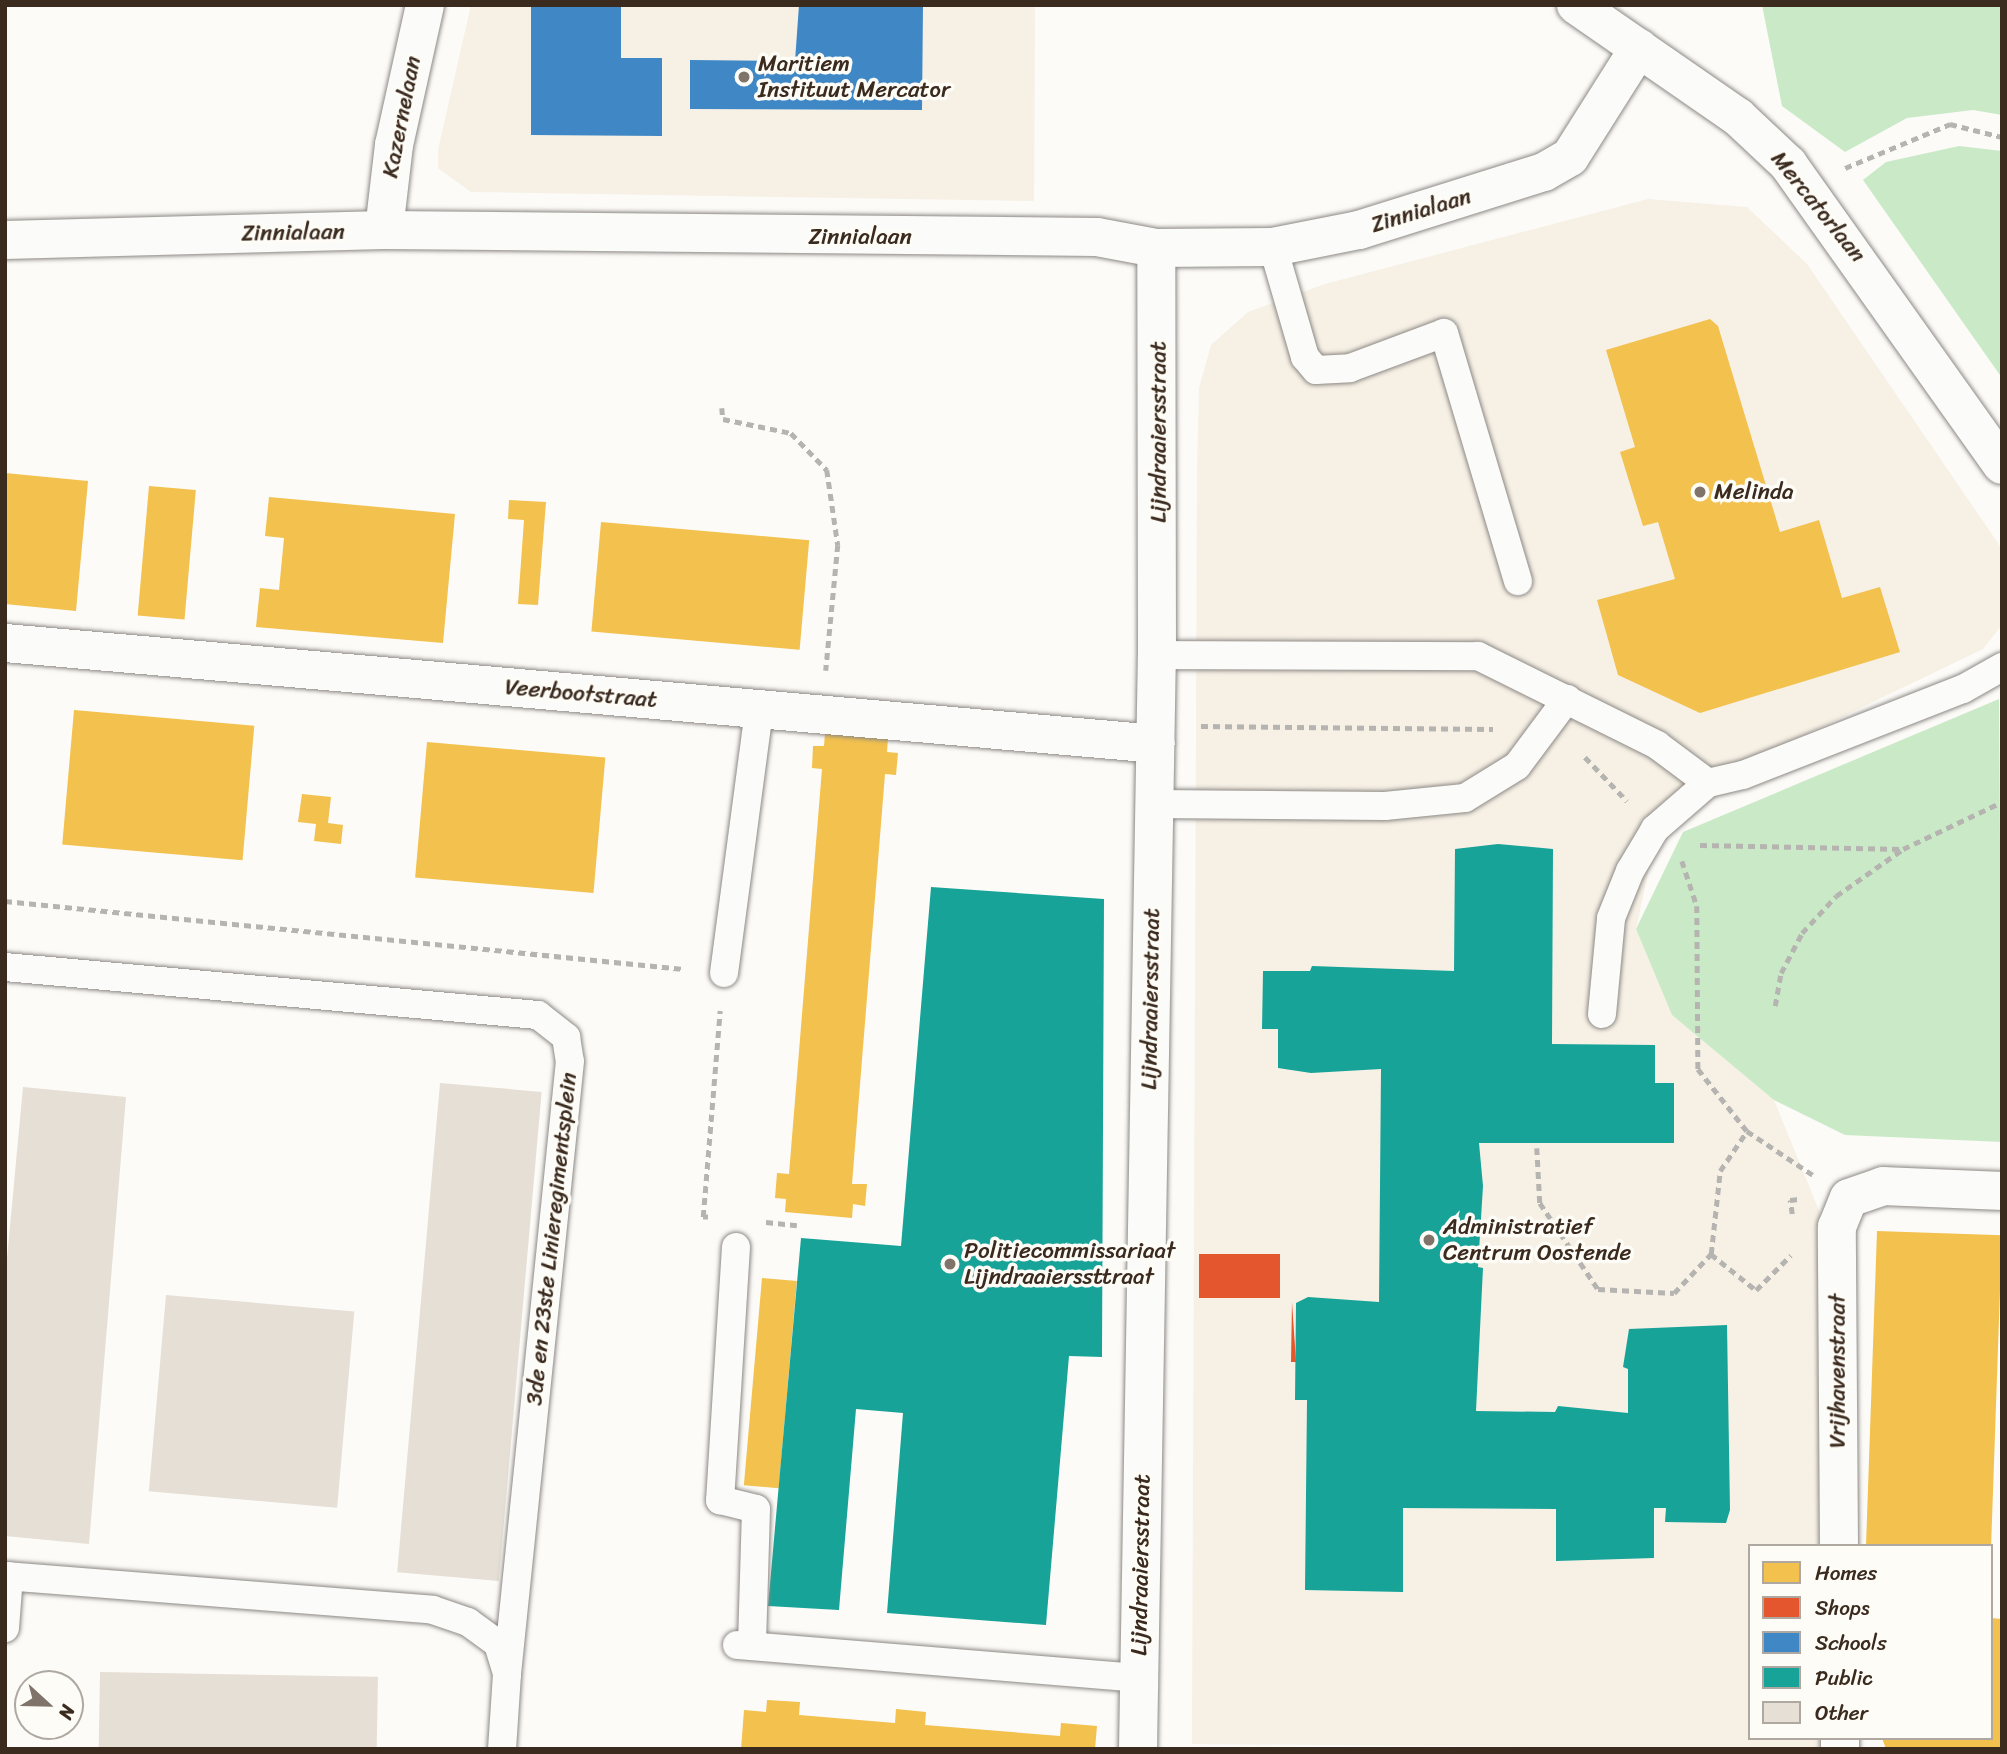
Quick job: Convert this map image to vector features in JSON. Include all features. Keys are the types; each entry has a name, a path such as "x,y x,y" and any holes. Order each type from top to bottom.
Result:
{"street":[{"name":"Kazernelaan","path":"383,230 394,145 425,5"},
{"name":"Mercatorlaan","path":"1576,5 1738,117 1808,187 2002,465"},
{"name":"Zinnialaan","path":"5,240 383,230 1097,237 1156,248 1273,247 1359,230 1544,172 1570,157 1639,48"},
{"name":"Lijndraaiersstraat","path":"1138,1749 1157,654 1156,248"},
{"name":"Veerbootstraat","path":"5,643 759,710 1156,735"},
{"path":"1849,1198 1884,1186 2002,1191"},
{"name":"Vrijhavenstraat","path":"1839,1544 1837,1227 1849,1198"}],"lane":[{"path":"1273,247 1305,357 1316,370 1350,368 1444,333 1518,581"},
{"path":"1157,654 1478,656 1567,698 1657,746 1708,783"},
{"path":"1602,1014 1611,918 1665,837 1708,783 1964,689 2002,667"},
{"path":"1155,804 1384,806 1465,798 1517,766 1567,698"},
{"path":"724,972 759,710"},
{"name":"3de en 23ste Linieregimentsplein","path":"5,967 538,1015 566,1037 570,1061 507,1674 502,1749"},
{"path":"736,1247 720,1500 756,1509 745,1645 1139,1678"},
{"path":"5,1628 7,1576"},
{"name":"3de en 23ste Linieregimentsplein","path":"7,1576 433,1611 468,1622 498,1644 507,1674"}],"path":[{"path":"1808,187 1950,124 2002,137"},
{"path":"722,408 723,419 791,433 827,470 838,545 822,715"},
{"path":"1156,735 1542,731 1572,744 1665,837 1696,906 1698,1069 1746,1131 1849,1198"},
{"path":"1775,1006 1781,973 1801,933 1836,896 1903,849 2002,802"},
{"path":"1665,837 1903,849"},
{"path":"5,901 724,972 703,1217 715,1218"},
{"path":"1537,1148 1540,1203 1598,1289 1674,1293 1711,1254 1720,1171 1746,1131"},
{"path":"1793,1225 1790,1199 1849,1198"},
{"path":"751,1221 797,1225"},
{"path":"1711,1254 1756,1290 1796,1250"}],"shaded area":[{"name":"Maritiem Instituut Mercator","path":"471,5 1035,5 1034,201 471,192 438,168 438,150"},
{"path":"1648,199 1747,207 1807,264 2002,549 2002,625 1983,649 1663,803 1636,929 1672,1015 1774,1100 1820,1213 1819,1544 1748,1544 1748,1740 1819,1740 1819,1749 1192,1744 1199,388 1211,345 1248,312 1325,284"}],"green space":[{"path":"1762,5 2002,5 2002,115 1973,110 1907,118 1845,152 1782,106"},
{"path":"1959,146 2002,151 2002,378 1863,180 1886,162"},
{"path":"1999,699 2002,1142 1845,1135 1774,1100 1672,1015 1636,929 1683,832"}],"building: Homes":[{"name":"Melinda","path":"1710,319 1718,326 1780,532 1819,520 1842,598 1880,587 1900,652 1700,713 1618,675 1597,600 1675,579 1658,522 1643,526 1620,452 1635,447 1606,350"},
{"path":"5,473 88,481 76,611 5,604"},
{"path":"149,486 196,490 184,620 138,616"},
{"path":"269,497 455,514 443,643 256,627 260,588 279,590 284,538 265,536"},
{"path":"509,500 546,502 538,605 518,604 524,520 508,519"},
{"path":"601,522 809,540 800,650 591,632"},
{"path":"74,710 254,726 243,860 62,844"},
{"path":"825,733 888,738 887,752 898,753 896,775 885,774 852,1184 867,1184 865,1206 853,1204 852,1218 785,1212 786,1199 775,1198 777,1173 789,1174 822,769 812,768 813,746 824,746"},
{"path":"427,742 605,758 593,893 415,877"},
{"path":"302,794 331,797 328,823 343,825 341,844 314,841 316,824 298,822"},
{"path":"1877,1231 2002,1235 1991,1544 1866,1544"},
{"path":"762,1278 797,1281 779,1488 744,1485"},
{"path":"1993,1618 2002,1619 2002,1749 1886,1749 1883,1740 1993,1740"},
{"path":"767,1700 800,1702 799,1715 895,1723 896,1709 926,1712 925,1725 1060,1736 1061,1723 1097,1726 1095,1749 741,1749 744,1710 766,1712"}],"building: Shops":[{"path":"1199,1254 1280,1254 1280,1298 1199,1298"},
{"path":"1292,1302 1296,1362 1291,1362"}],"building: Schools":[{"path":"531,5 621,5 621,58 662,58 662,136 531,135"},
{"path":"799,5 923,5 922,110 690,109 690,60 795,61"}],"building: Public":[{"name":"Administratief Centrum Oostende","path":"1498,844 1553,849 1552,1044 1655,1045 1655,1083 1674,1083 1674,1143 1479,1143 1483,1186 1478,1267 1483,1268 1476,1411 1555,1412 1558,1406 1628,1413 1628,1369 1623,1367 1629,1329 1727,1325 1730,1510 1726,1523 1665,1522 1666,1508 1654,1508 1654,1558 1556,1561 1556,1509 1403,1508 1403,1592 1305,1590 1307,1400 1295,1400 1296,1303 1308,1297 1379,1302 1381,1069 1311,1073 1278,1068 1278,1029 1262,1029 1263,971 1310,971 1312,966 1454,971 1455,849"},
{"name":"Politiecommissariaat Lijndraaierssttraat","path":"931,887 1104,899 1102,1357 1069,1356 1046,1625 887,1613 903,1413 856,1409 839,1610 768,1606 801,1238 901,1246"}],"building: Other":[{"path":"440,1083 542,1092 499,1581 397,1572"},
{"path":"23,1087 126,1097 89,1544 5,1536 5,1280"},
{"path":"166,1295 354,1311 337,1508 149,1491"},
{"path":"100,1672 378,1677 377,1749 99,1749"}],"place":[{"name":"Maritiem Instituut Mercator","path":"744,77"},
{"name":"Melinda","path":"1700,492"},
{"name":"Administratief Centrum Oostende","path":"1429,1240"},
{"name":"Politiecommissariaat Lijndraaierssttraat","path":"950,1264"}]}
